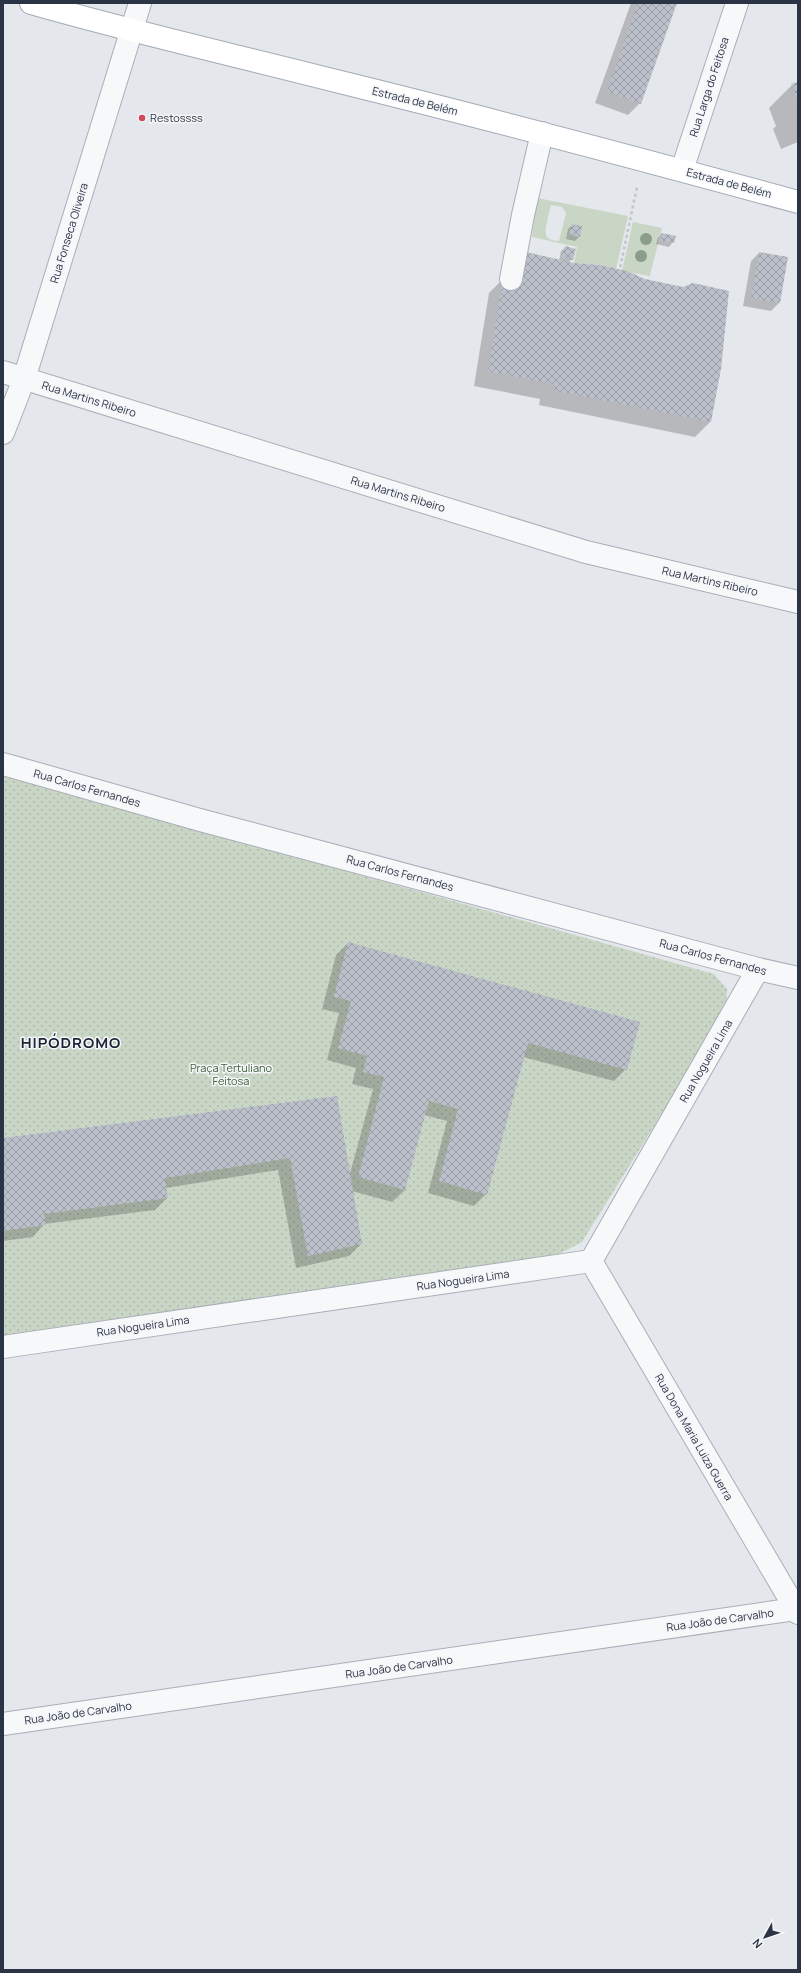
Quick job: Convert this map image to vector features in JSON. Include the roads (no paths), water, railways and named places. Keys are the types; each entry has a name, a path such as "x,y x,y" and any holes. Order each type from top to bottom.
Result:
{"main road":[{"name":"Estrada de Belém","path":"32,3 132,31 542,133 798,202"}],"street":[{"name":"Rua Fonseca Oliveira","path":"3,433 24,379 140,3"},
{"name":"Rua Larga do Feitosa","path":"682,170 737,3"},
{"path":"511,279 523,215 542,133"},
{"name":"Rua Martins Ribeiro","path":"3,372 586,552 798,602"},
{"name":"Rua Carlos Fernandes","path":"3,764 208,822 758,970 798,978"},
{"name":"Rua Nogueira Lima","path":"3,1347 591,1261 758,970"},
{"name":"Rua Dona Maria Luiza Guerra","path":"591,1261 797,1611"},
{"name":"Rua João de Carvalho","path":"3,1724 797,1611"}],"place":[{"name":"Restossss","path":"142,118"}],"district":[{"name":"HIPÓDROMO","path":"71,1043"}],"park label":[{"name":"Praça Tertuliano Feitosa","path":"231,1074"}]}
